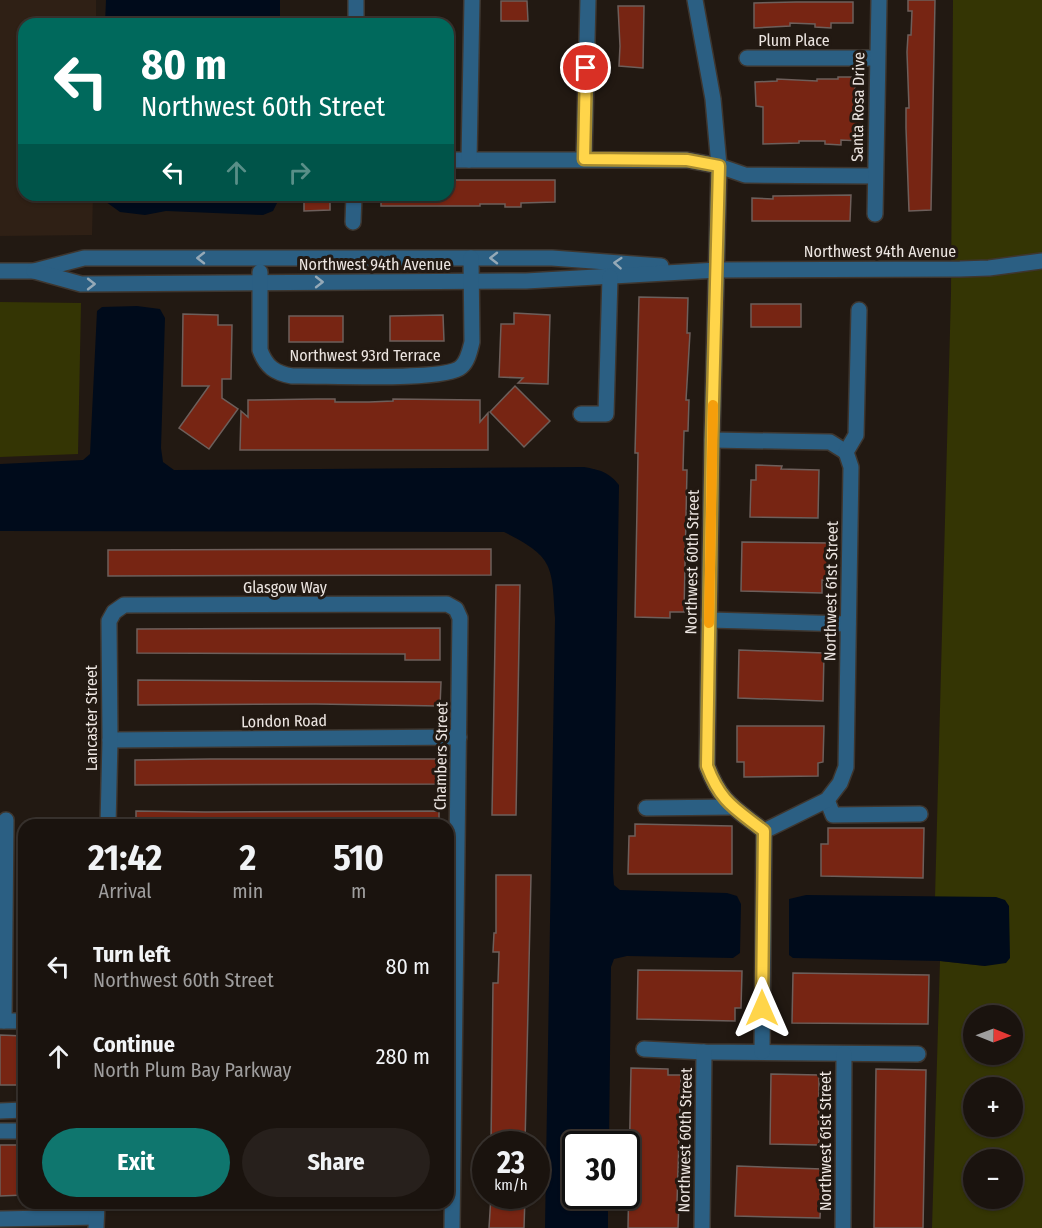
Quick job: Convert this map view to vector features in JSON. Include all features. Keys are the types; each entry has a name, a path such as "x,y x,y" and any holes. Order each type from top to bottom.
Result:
{"street":[{"path":"356,0 356,18"},
{"path":"469,160 472,0"},
{"path":"584,159 588,0"},
{"name":"Northwest 60th Street","path":"695,0 713,99 719,166 707,766 723,800 764,831"},
{"name":"Santa Rosa Drive","path":"875,214 879,0"},
{"name":"Plum Place","path":"747,58 877,58"},
{"path":"454,160 687,160 719,166 745,175 875,176"},
{"path":"353,222 354,201"},
{"name":"Northwest 94th Avenue","path":"0,271 34,271 84,258 552,258 718,270"},
{"name":"Northwest 93rd Terrace","path":"260,258 260,350 264,360 272,369 281,374 429,375 452,373 462,367 469,355 472,342 471,258"},
{"name":"Northwest 94th Avenue","path":"34,271 81,284 471,282 552,281 718,270 960,269 1042,261"},
{"path":"582,414 606,414 610,277"},
{"name":"Northwest 61st Street","path":"764,831 826,800 840,783 846,768 851,467 846,452 856,435 859,310"},
{"path":"712,440 830,442 846,452"},
{"name":"Glasgow Way","path":"114,612 124,606 136,605 447,604 456,609"},
{"name":"Chambers Street","path":"454,846 459,737 460,618 456,609"},
{"name":"Lancaster Street","path":"108,819 109,621 114,612"},
{"path":"709,620 848,624"},
{"name":"London Road","path":"110,740 459,737"},
{"path":"826,800 833,815 920,814"},
{"path":"646,808 733,807"},
{"path":"6,820 2,1021 18,1022"},
{"path":"762,1052 764,831"},
{"path":"644,1049 704,1052 918,1054"},
{"name":"Northwest 60th Street","path":"702,1228 704,1052"},
{"name":"Northwest 61st Street","path":"843,1228 844,1054"},
{"path":"0,1111 18,1110"},
{"path":"0,1131 18,1131"},
{"name":"Chambers Street","path":"452,1209 452,1228"},
{"path":"0,1219 96,1216"}],"shaded area":[{"path":"0,0 96,0 96,18 18,18 18,201 93,201 92,235 0,236"},
{"path":"953,0 1042,0 1042,1228 932,1228 940,961 985,966 996,897 935,898 951,293"},
{"path":"0,302 81,303 78,454 0,457"}],"water":[{"path":"106,0 280,0 280,18 105,18"},
{"path":"105,201 278,201 273,211 263,215 166,211 145,215 120,212"},
{"path":"137,306 160,309 165,318 161,448 163,462 174,470 584,467 604,472 619,485 614,885 620,890 727,893 737,896 741,904 740,953 733,958 627,956 614,959 611,967 609,1131 562,1131 562,1209 608,1209 608,1228 545,1228 545,1209 550,1209 550,1131 547,1131 555,618 553,586 547,565 533,549 504,532 0,531 0,464 83,460 90,454 97,311 102,307"},
{"path":"806,895 996,897 1005,900 1009,906 1010,958 1006,963 985,966 940,961 793,958 789,955 789,899"}],"building":[{"path":"908,0 935,0 931,210 909,211 906,108 909,108 907,52 908,35 911,35 912,11 908,11"},
{"path":"501,1 527,1 528,21 501,21"},
{"path":"853,2 853,23 831,23 831,28 815,27 815,24 790,23 790,26 754,28 754,3"},
{"path":"618,6 644,6 643,68 619,66"},
{"path":"838,77 855,77 855,118 862,119 861,141 841,140 841,145 825,144 825,141 763,144 763,107 756,106 755,82 777,81 777,79 817,81 817,79 838,79"},
{"path":"454,180 555,180 555,202 521,203 521,207 505,207 505,204 381,206 381,201 454,201"},
{"path":"851,195 850,221 752,221 752,198"},
{"path":"304,201 330,201 330,210 304,211"},
{"path":"639,297 688,298 687,333 690,333 686,400 689,400 688,431 684,431 683,470 687,470 684,612 670,612 670,618 635,617 638,453 635,453"},
{"path":"751,304 801,304 801,327 751,327"},
{"path":"514,313 550,315 548,384 518,383 523,378 499,377 501,324 514,324"},
{"path":"183,314 218,315 218,325 232,325 231,379 222,379 222,398 238,409 209,449 179,428 209,386 182,386"},
{"path":"443,315 444,341 390,341 390,316"},
{"path":"289,316 343,316 343,342 289,342"},
{"path":"515,386 550,421 524,447 490,412"},
{"path":"335,399 335,402 393,401 393,399 480,400 480,422 488,413 488,450 240,450 241,411 248,417 248,400"},
{"path":"756,465 782,466 781,469 819,470 818,518 750,517 751,480 756,480"},
{"path":"742,542 829,543 829,580 822,580 822,593 741,591"},
{"path":"491,549 491,575 108,576 108,550"},
{"path":"496,585 520,585 516,815 492,815"},
{"path":"440,628 440,660 405,660 405,654 137,653 137,629"},
{"path":"739,650 824,653 823,701 738,698"},
{"path":"138,680 441,682 440,706 138,705"},
{"path":"737,726 824,726 823,762 818,763 818,776 744,777 744,762 737,762"},
{"path":"439,759 439,784 135,785 135,760"},
{"path":"136,811 439,811 439,819 136,819"},
{"path":"635,824 732,826 732,874 628,874 629,836 635,836"},
{"path":"828,828 924,828 923,878 821,876 821,844 828,844"},
{"path":"496,875 531,875 525,1131 491,1131 493,983 498,983 499,952 493,952 494,933 496,933"},
{"path":"638,970 742,971 741,1008 735,1008 735,1021 637,1019"},
{"path":"793,973 929,975 928,1024 792,1023"},
{"path":"0,1035 18,1036 18,1085 0,1085"},
{"path":"631,1068 668,1069 668,1075 681,1075 678,1228 628,1228 628,1209 640,1209 640,1131 630,1131"},
{"path":"876,1069 926,1070 923,1228 874,1228"},
{"path":"771,1074 819,1075 819,1145 770,1144"},
{"path":"0,1145 18,1145 18,1195 0,1196"},
{"path":"737,1166 822,1169 820,1218 735,1216"},
{"path":"490,1209 525,1209 524,1228 489,1228"}],"slow traffic":[{"path":"709,623 713,405"}],"route":[{"path":"586,68 584,159 687,160 719,166 707,766 723,800 764,831 762,1008"}]}
